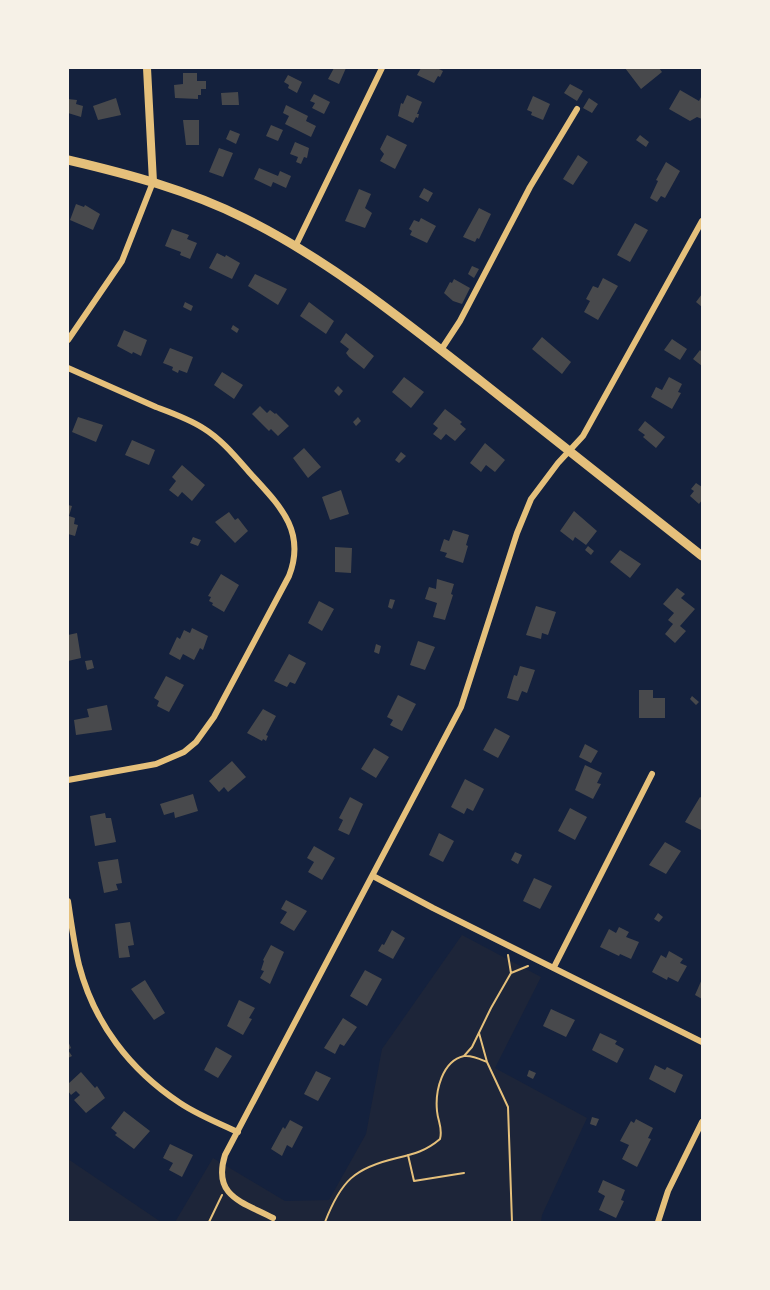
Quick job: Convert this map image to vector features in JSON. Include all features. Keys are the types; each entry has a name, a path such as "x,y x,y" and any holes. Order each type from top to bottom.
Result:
{"main road":[{"path":"68,160 177,190 242,217 296,245 382,304 702,556"}],"street":[{"path":"68,340 122,261 153,182 147,68"},
{"path":"296,245 382,68"},
{"path":"441,350 460,321 530,187 577,109"},
{"path":"273,1218 233,1197 226,1189 220,1170 225,1155 460,707 517,533 531,500 558,463 583,436 702,221"},
{"path":"68,368 202,427 214,436 225,445 278,504 290,524 295,547 293,567 289,576 214,717 196,742 184,752 156,764 68,780"},
{"path":"554,968 652,774"},
{"path":"373,876 702,1042"},
{"path":"68,901 79,964 86,986 110,1035 123,1053 139,1071 181,1104 238,1132"},
{"path":"658,1222 668,1191 702,1122"}],"path":[{"path":"508,954 511,973"},
{"path":"325,1222 343,1186 360,1170 378,1162 430,1148 440,1139 441,1127 437,1111 440,1080 449,1064 464,1056 472,1047 490,1008 511,973 529,965"},
{"path":"479,1032 487,1062 508,1107 512,1222"},
{"path":"464,1056 487,1062"},
{"path":"408,1155 414,1181 464,1173"},
{"path":"209,1222 226,1189"}],"shaded area":[{"path":"462,935 541,977 495,1068 587,1118 542,1215 541,1222 175,1222 213,1158 285,1201 329,1200 366,1134 382,1049"},
{"path":"68,1159 161,1222 68,1222"}],"building":[{"path":"334,68 346,68 339,84 328,79"},
{"path":"421,68 440,68 443,71 434,83 417,75"},
{"path":"625,68 659,68 662,72 641,89"},
{"path":"183,73 197,73 197,81 206,81 206,89 201,89 198,99 175,98 174,85 183,84"},
{"path":"288,75 302,82 297,93 288,88 289,85 284,82"},
{"path":"570,84 583,91 577,101 564,93"},
{"path":"680,90 699,101 702,95 702,119 697,117 690,121 669,109"},
{"path":"238,92 239,105 222,105 221,93"},
{"path":"314,94 330,102 324,114 312,108 315,103 310,101"},
{"path":"407,95 422,102 417,114 419,114 418,118 416,117 413,123 398,116 401,103 403,104"},
{"path":"533,96 550,104 543,120 531,115 532,112 527,110"},
{"path":"116,98 121,115 98,120 93,106"},
{"path":"589,98 598,104 592,113 583,108"},
{"path":"68,99 77,100 76,104 83,106 81,117 68,113"},
{"path":"286,105 308,116 306,121 316,126 311,137 285,124 289,116 283,113"},
{"path":"183,120 199,120 199,145 186,145"},
{"path":"271,125 283,130 278,141 266,136"},
{"path":"230,130 240,134 236,144 226,139"},
{"path":"387,135 407,145 395,169 380,161 384,154 380,149"},
{"path":"640,135 649,142 646,147 636,140"},
{"path":"295,142 309,148 307,158 304,157 301,164 296,162 298,157 290,154"},
{"path":"219,148 233,153 223,177 209,172"},
{"path":"578,155 588,162 573,185 563,179"},
{"path":"666,162 680,171 665,198 661,196 657,202 650,198 658,181 656,180"},
{"path":"259,168 278,176 280,171 291,176 286,188 273,182 271,187 254,179"},
{"path":"424,188 433,193 428,202 419,197"},
{"path":"359,189 371,194 365,208 372,213 365,228 345,221"},
{"path":"76,204 84,207 85,205 100,214 93,230 70,220"},
{"path":"479,208 491,214 479,239 477,238 475,242 463,237"},
{"path":"421,218 436,226 427,243 410,235 412,231 409,229 414,220 419,222"},
{"path":"635,223 648,230 630,262 617,255"},
{"path":"172,229 189,235 187,239 197,243 190,259 180,255 181,252 165,246"},
{"path":"217,253 240,263 232,279 209,268"},
{"path":"472,266 479,269 474,278 468,274"},
{"path":"255,274 287,289 278,305 248,286"},
{"path":"603,278 618,286 598,320 584,312 590,301 586,299 593,286 598,288"},
{"path":"454,279 470,288 462,304 453,301 444,293"},
{"path":"702,294 702,307 696,302"},
{"path":"185,302 193,306 191,311 183,307"},
{"path":"309,302 334,321 326,334 300,316"},
{"path":"233,325 239,329 237,333 231,329"},
{"path":"124,330 147,340 141,356 117,346"},
{"path":"346,333 374,356 364,369 349,357 346,353 349,349 340,342"},
{"path":"542,337 571,362 562,374 532,349"},
{"path":"672,339 687,349 680,360 664,350"},
{"path":"170,348 193,357 187,373 179,370 178,373 172,370 173,367 163,363"},
{"path":"700,350 702,352 702,366 693,359"},
{"path":"222,372 243,385 234,399 214,385"},
{"path":"404,377 424,392 411,408 392,392"},
{"path":"669,377 682,384 678,392 681,393 672,409 651,397 656,387 662,390"},
{"path":"338,386 343,391 339,396 334,391"},
{"path":"260,406 267,413 270,410 276,413 289,426 278,436 271,429 269,431 252,414"},
{"path":"445,409 462,422 460,424 466,429 455,441 446,434 441,440 433,434 438,428 433,424"},
{"path":"78,417 103,425 96,442 72,432"},
{"path":"358,417 361,421 356,426 353,422"},
{"path":"645,421 665,437 656,448 638,430"},
{"path":"132,440 155,450 149,465 125,455"},
{"path":"485,443 505,460 495,472 486,465 481,472 470,463"},
{"path":"304,448 321,467 308,478 293,458"},
{"path":"401,452 406,456 399,463 395,460"},
{"path":"182,465 205,485 192,501 182,492 178,497 169,490 176,481 172,477"},
{"path":"696,483 702,487 702,500 699,504 690,496 694,491 691,489"},
{"path":"341,490 349,514 330,520 322,497"},
{"path":"68,505 72,506 69,516 75,518 74,524 78,525 75,536 68,534"},
{"path":"574,511 597,531 586,545 575,537 573,541 560,531"},
{"path":"229,512 235,520 238,518 248,531 235,543 215,522"},
{"path":"453,530 469,535 463,563 445,557 447,553 440,551 444,539 449,541"},
{"path":"193,537 201,540 198,546 190,543"},
{"path":"588,546 594,551 591,555 585,550"},
{"path":"335,547 352,548 351,573 335,572"},
{"path":"620,550 641,564 630,578 610,562"},
{"path":"221,574 239,585 224,612 212,605 213,603 209,601 211,597 208,596"},
{"path":"437,579 454,584 445,620 433,617 437,603 425,599 429,587 436,589"},
{"path":"677,588 685,594 681,598 695,609 680,626 686,631 675,643 665,634 673,624 668,620 674,613 663,604"},
{"path":"390,599 395,600 392,609 388,607"},
{"path":"319,601 334,609 322,631 308,623"},
{"path":"536,606 556,612 548,635 542,633 541,639 526,635"},
{"path":"192,628 208,636 203,650 200,648 194,660 183,654 180,660 169,654 177,637 180,639 184,630 190,633"},
{"path":"77,633 81,658 68,661 68,635"},
{"path":"418,641 435,647 425,670 410,665"},
{"path":"376,644 381,646 379,654 374,652"},
{"path":"289,654 306,663 295,684 290,682 287,687 274,681"},
{"path":"92,660 94,668 87,670 85,661"},
{"path":"520,666 535,670 527,693 522,691 518,701 507,698 514,675 517,676"},
{"path":"166,676 184,685 169,712 157,706 159,701 154,698"},
{"path":"639,690 653,690 653,698 665,698 665,718 639,718"},
{"path":"398,695 416,704 402,731 390,725 393,720 387,717"},
{"path":"692,696 699,702 696,705 690,699"},
{"path":"107,705 112,730 76,735 74,720 89,717 87,709"},
{"path":"263,709 276,716 266,735 268,736 266,741 247,733"},
{"path":"495,728 510,736 498,758 483,750"},
{"path":"585,744 598,751 591,763 579,757"},
{"path":"374,748 389,757 376,778 361,769"},
{"path":"232,761 246,777 228,792 224,787 219,792 209,781"},
{"path":"585,765 602,773 597,783 601,784 593,799 575,790"},
{"path":"465,779 484,789 473,811 467,808 464,814 451,807"},
{"path":"193,794 198,811 175,818 174,812 164,815 160,804"},
{"path":"350,797 363,804 349,835 338,830 343,820 339,818"},
{"path":"700,797 702,798 701,830 685,822"},
{"path":"570,808 587,817 575,840 558,831"},
{"path":"105,813 106,818 111,818 116,842 95,846 90,816"},
{"path":"439,833 454,841 443,862 429,855"},
{"path":"665,842 681,851 666,874 649,865"},
{"path":"314,846 335,858 322,880 308,872 314,862 307,858"},
{"path":"515,852 522,855 518,864 511,860"},
{"path":"118,859 122,883 116,884 118,890 104,893 98,862"},
{"path":"534,878 552,886 540,909 523,901"},
{"path":"286,900 307,911 294,931 280,923 287,912 281,909"},
{"path":"658,913 663,917 659,922 654,919"},
{"path":"130,922 134,945 128,946 130,957 119,958 115,924"},
{"path":"619,927 629,932 626,937 639,942 631,959 600,947 609,929 616,933"},
{"path":"392,930 405,938 393,959 378,951"},
{"path":"271,945 284,952 270,984 260,978 264,971 261,970 263,960"},
{"path":"669,951 683,959 680,963 687,966 678,982 668,977 667,980 652,972 661,955 666,958"},
{"path":"365,970 382,979 367,1006 350,996"},
{"path":"702,979 702,999 695,995"},
{"path":"145,980 165,1013 154,1020 131,989"},
{"path":"239,1000 255,1008 243,1035 227,1026"},
{"path":"551,1009 575,1020 566,1037 543,1026"},
{"path":"343,1018 357,1027 344,1046 340,1044 335,1054 324,1048"},
{"path":"600,1033 617,1041 615,1044 624,1049 617,1063 592,1050"},
{"path":"216,1047 232,1056 218,1078 204,1070"},
{"path":"655,1065 665,1070 667,1067 683,1075 675,1093 649,1079"},
{"path":"529,1070 536,1073 533,1079 527,1076"},
{"path":"316,1071 331,1078 318,1101 304,1094"},
{"path":"81,1072 95,1088 97,1086 105,1098 86,1113 74,1100 80,1095 76,1091 71,1095 68,1091 68,1084"},
{"path":"124,1111 150,1131 134,1149 115,1135 117,1133 111,1128"},
{"path":"592,1117 599,1119 596,1126 590,1124"},
{"path":"636,1119 653,1128 648,1138 651,1139 637,1167 622,1159 629,1145 620,1141 631,1121 634,1123"},
{"path":"290,1120 303,1127 292,1148 287,1145 282,1156 271,1149 283,1127 285,1129"},
{"path":"170,1144 193,1155 182,1177 169,1170 173,1163 163,1158"},
{"path":"603,1180 625,1190 621,1200 624,1201 616,1218 599,1210 605,1196 598,1192"}]}
